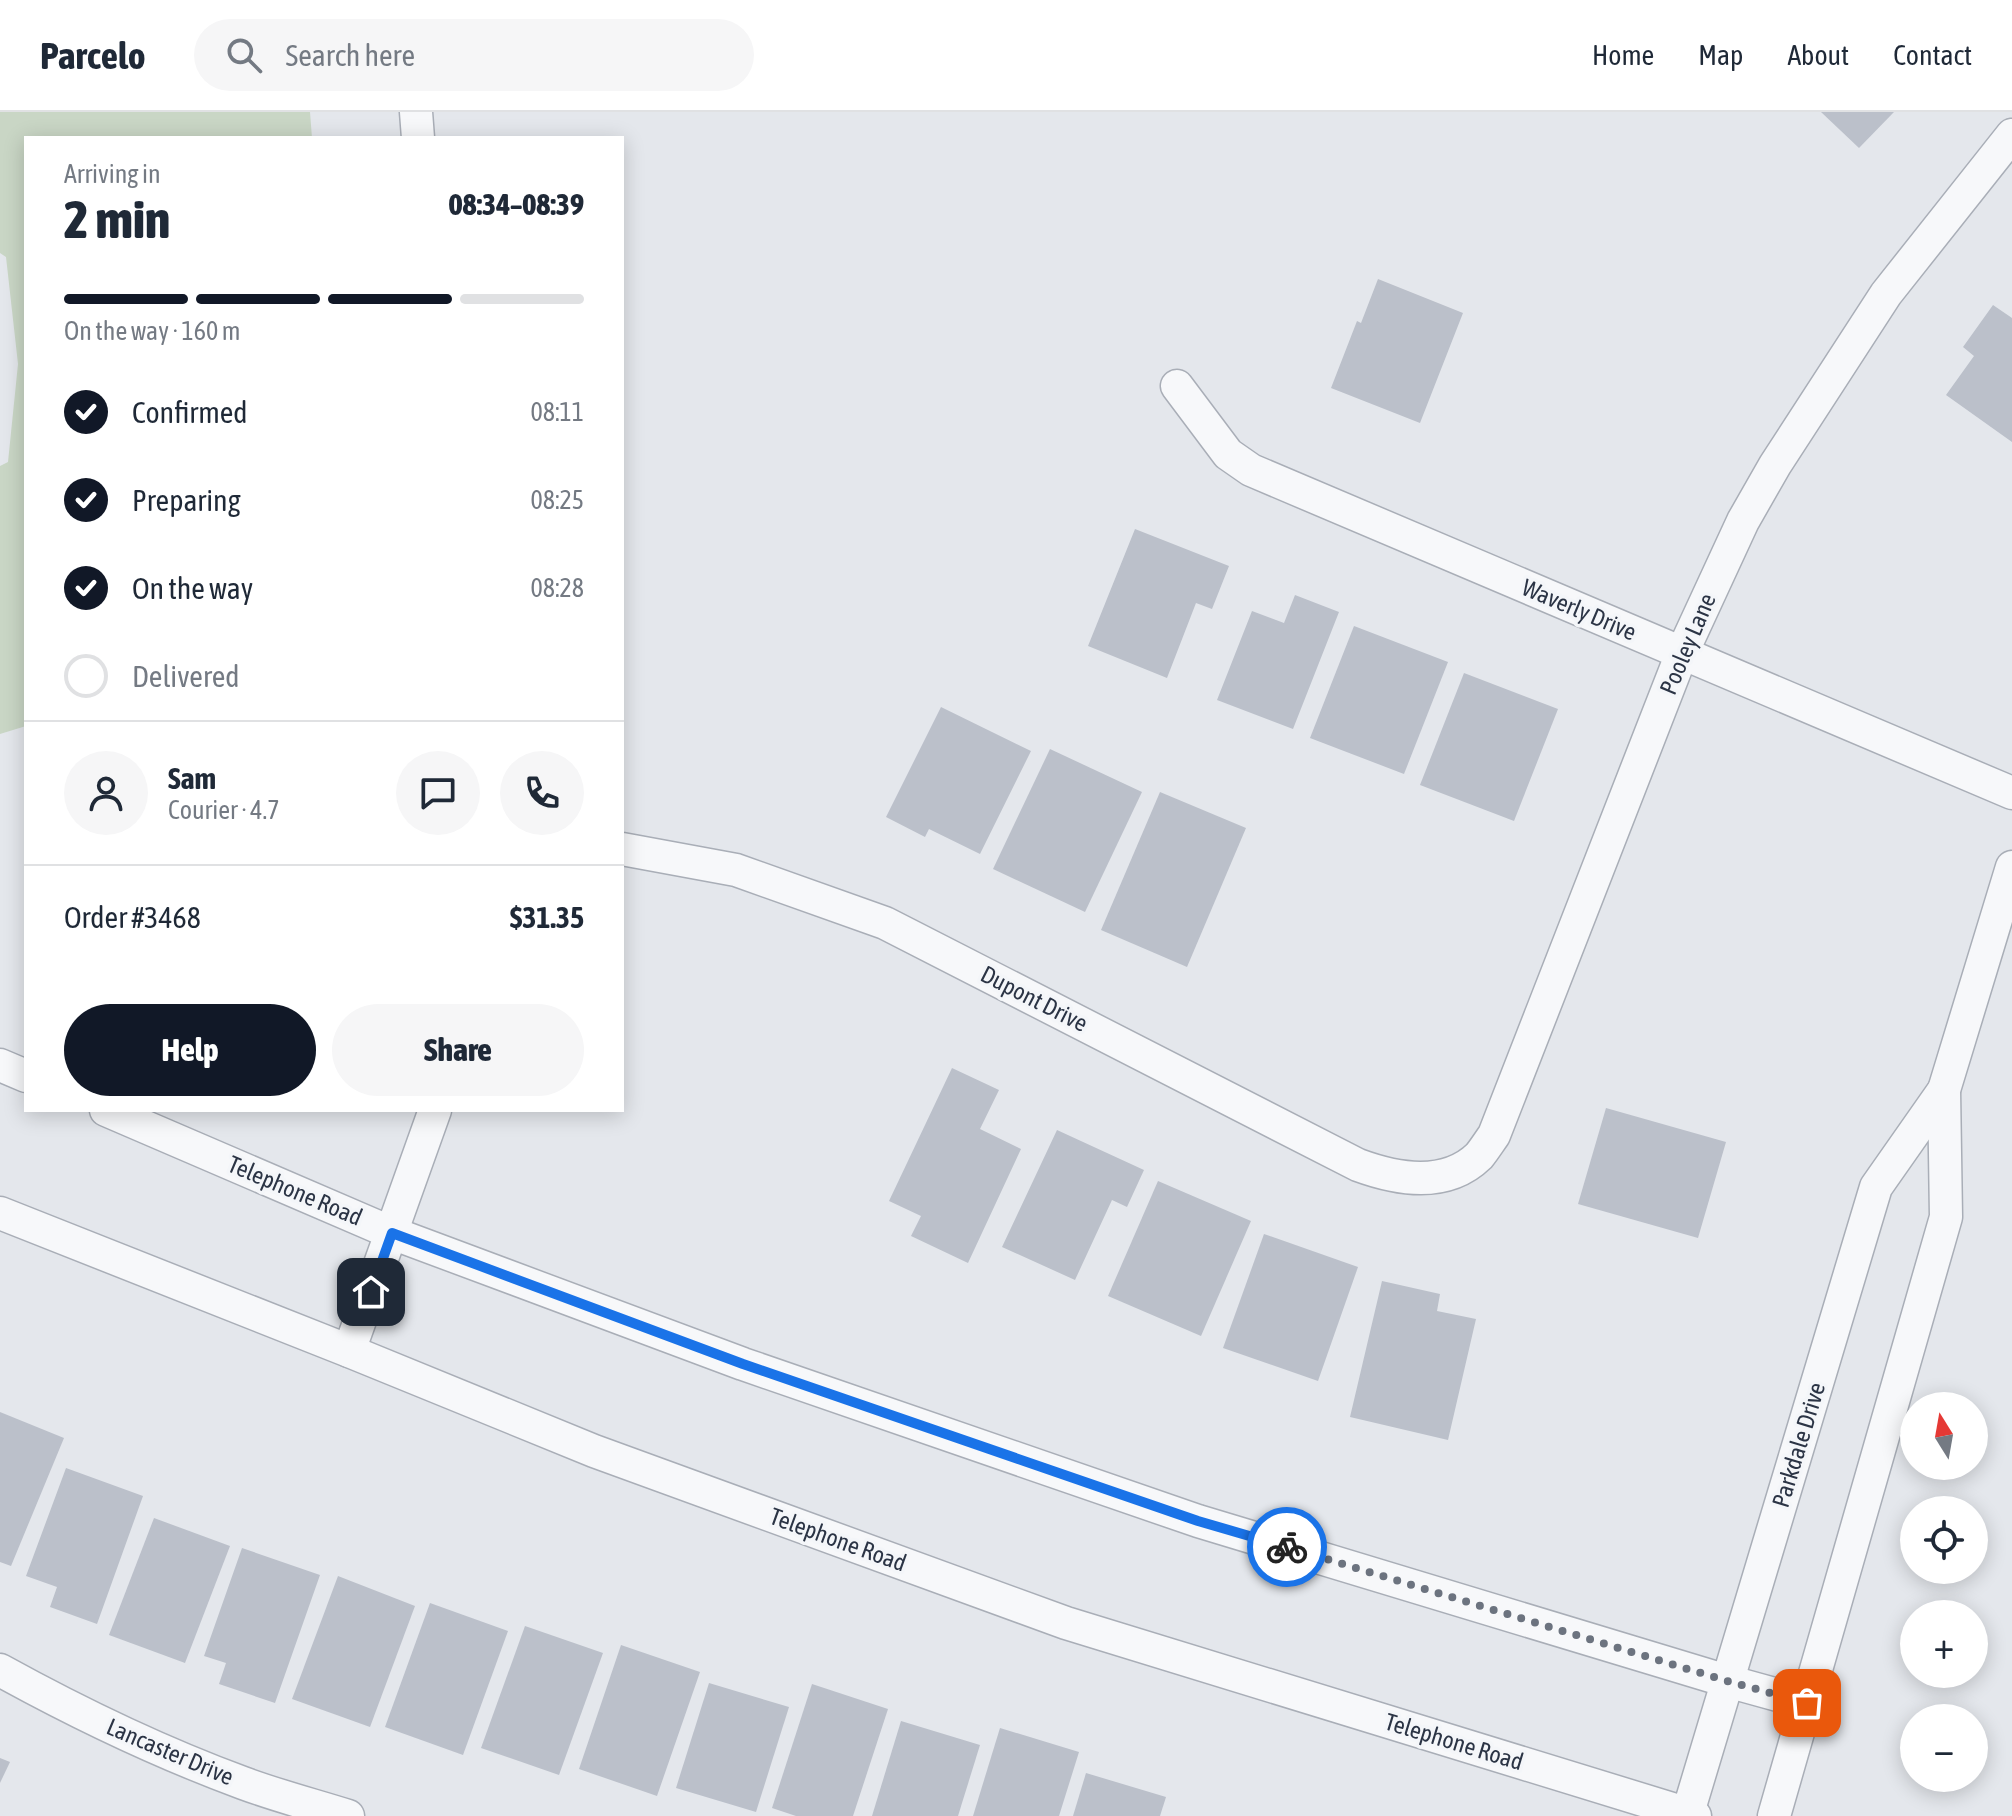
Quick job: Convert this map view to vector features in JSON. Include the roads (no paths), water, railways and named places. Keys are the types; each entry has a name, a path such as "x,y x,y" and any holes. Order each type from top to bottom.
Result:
{"street":[{"path":"416,112 418,136"},
{"name":"Pooley Lane","path":"1433,1179 1454,1172 1478,1157 1494,1135 1682,653 1743,521 1783,452 1886,294 2012,135"},
{"name":"Waverly Drive","path":"1177,386 1228,454 1251,470 2012,793"},
{"name":"Dupont Drive","path":"624,849 736,870 885,923 1358,1165 1387,1175 1433,1179"},
{"name":"Parkdale Drive","path":"1774,1816 1946,1217 1944,1090 2012,867"},
{"path":"0,1065 24,1075"},
{"name":"Parkdale Drive","path":"1690,1815 1727,1681 1876,1187 1944,1090"},
{"name":"Telephone Road","path":"111,1112 392,1233 743,1364 1198,1521 1807,1703"},
{"path":"349,1351 434,1112"},
{"name":"Telephone Road","path":"0,1213 594,1451 1066,1623 1690,1815"},
{"name":"Lancaster Drive","path":"0,1670 81,1713 244,1784 348,1816"}]}
